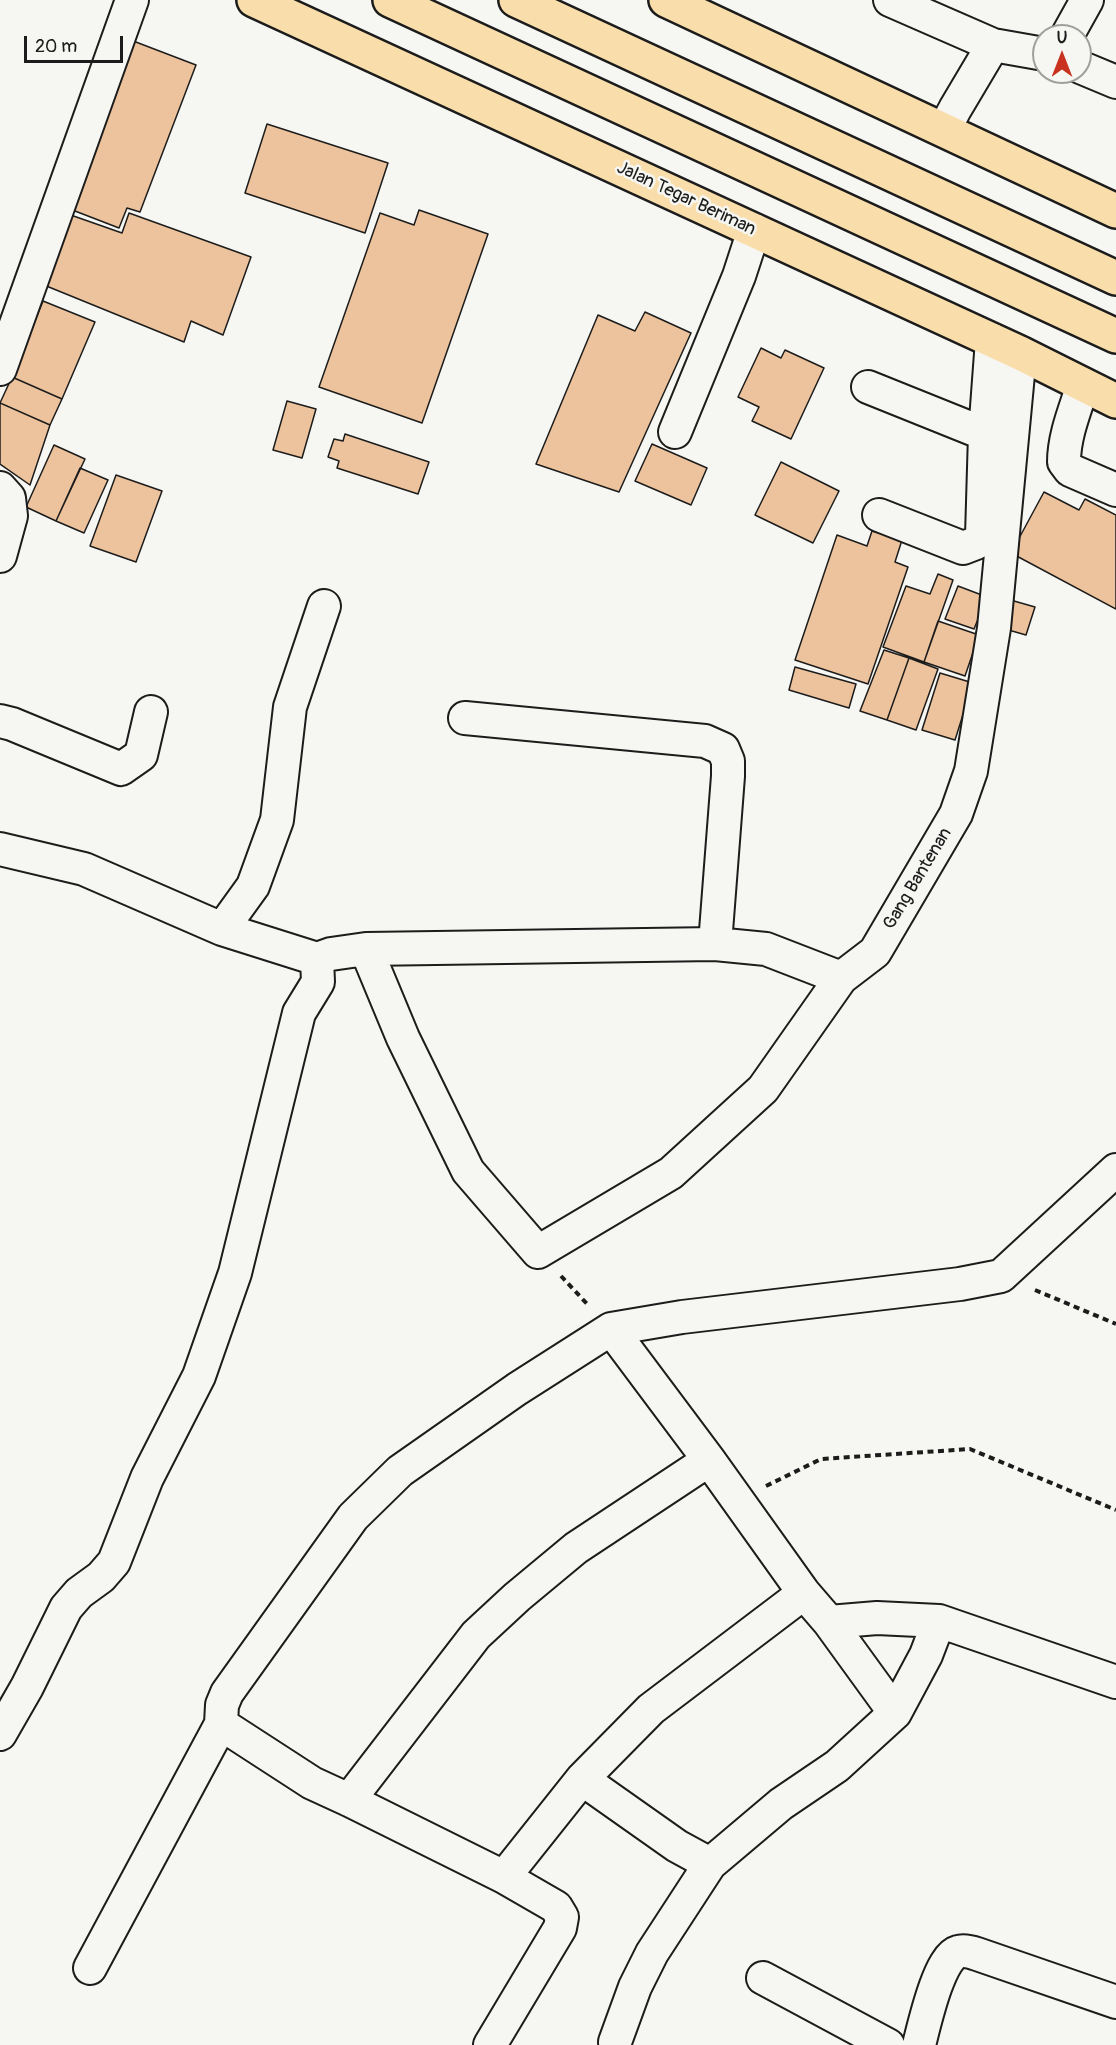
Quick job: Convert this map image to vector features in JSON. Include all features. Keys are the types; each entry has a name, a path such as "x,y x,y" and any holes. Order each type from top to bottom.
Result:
{"main road":[{"name":"Jalan Tegar Beriman","path":"254,0 1006,346 1116,401"},
{"path":"390,0 1116,336"},
{"path":"516,0 1116,278"},
{"path":"666,0 1116,211"}],"street":[{"path":"0,369 132,0"},
{"path":"890,0 993,45 1032,52"},
{"path":"1074,24 1087,0"},
{"path":"944,130 993,45"},
{"path":"1092,72 1116,82"},
{"path":"675,432 739,276 754,230"},
{"path":"879,515 963,548 975,543 982,536 985,434 1006,346"},
{"name":"Gang Bantenan","path":"538,1251 671,1173 763,1089 841,978 875,952 956,814 971,771 994,628 1006,346"},
{"path":"1083,385 1068,433 1064,462 1070,470 1116,490"},
{"path":"868,387 985,434"},
{"path":"0,488 9,498 11,516 0,556"},
{"path":"222,929 253,886 277,820 290,706 324,606"},
{"path":"0,721 121,769 141,755 151,712"},
{"path":"465,718 705,741 723,749 728,761 728,777 715,944"},
{"path":"0,849 84,869 222,929 317,958 366,949 715,944 766,949 841,978"},
{"path":"366,949 403,1038 468,1171 538,1251"},
{"path":"0,1734 27,1687 66,1608 79,1593 101,1577 114,1562 147,1478 199,1376 235,1273 299,1013 318,982 317,958"},
{"path":"90,1968 221,1724 222,1705 227,1693 353,1517 400,1471 517,1389 611,1329 682,1317 949,1285 1001,1276 1116,1170"},
{"path":"611,1329 709,1460 804,1593 829,1622 895,1713"},
{"path":"350,1800 476,1635 576,1548 709,1460"},
{"path":"504,1877 582,1779 651,1709 804,1593"},
{"path":"829,1622 877,1618 939,1621 1116,1682"},
{"path":"615,2043 635,1987 652,1953 710,1864 781,1804 837,1766 895,1713 926,1655 939,1621"},
{"path":"221,1724 312,1783 504,1877 556,1907 562,1917 560,1928 490,2045"},
{"path":"582,1779 677,1846 710,1864"},
{"path":"919,2045 945,1964 956,1952 965,1951 977,1954 1116,2002"},
{"path":"763,1978 888,2045"}],"path":[{"path":"538,1251 611,1329"},
{"path":"1001,1276 1116,1324"},
{"path":"737,1500 821,1459 969,1449 1116,1510"}],"building":[{"path":"128,39 196,65 140,212 127,208 119,228 62,206"},
{"path":"267,124 388,163 365,233 245,193"},
{"path":"419,210 488,234 422,423 319,387 380,213 414,225"},
{"path":"65,213 122,233 129,213 251,257 223,335 191,321 184,342 39,283"},
{"path":"43,301 95,322 62,399 12,377"},
{"path":"645,312 691,333 619,492 536,464 598,315 635,331"},
{"path":"761,348 781,358 785,350 824,368 791,439 752,421 759,407 738,397"},
{"path":"12,377 62,399 50,425 0,403"},
{"path":"287,401 316,409 302,458 273,450"},
{"path":"0,403 50,425 30,485 0,464"},
{"path":"345,434 429,462 418,494 337,468 339,461 328,457 334,439 343,441"},
{"path":"652,444 707,468 691,505 635,481"},
{"path":"54,445 85,459 56,521 26,507"},
{"path":"781,462 839,491 813,543 755,515"},
{"path":"80,468 108,480 84,533 56,521"},
{"path":"116,475 162,491 136,562 90,546"},
{"path":"1044,492 1079,510 1085,499 1116,515 1116,609 1011,553"},
{"path":"872,531 902,540 895,562 908,567 868,684 795,660 837,535 867,546"},
{"path":"938,574 953,580 924,662 883,647 906,586 930,594"},
{"path":"958,586 987,597 974,629 945,619"},
{"path":"1007,599 1035,607 1026,635 998,627"},
{"path":"938,621 979,635 965,676 924,662"},
{"path":"884,650 909,658 887,720 860,711"},
{"path":"909,658 938,669 916,730 887,720"},
{"path":"795,667 856,684 849,708 789,690"},
{"path":"940,673 973,683 955,740 922,730"}]}
